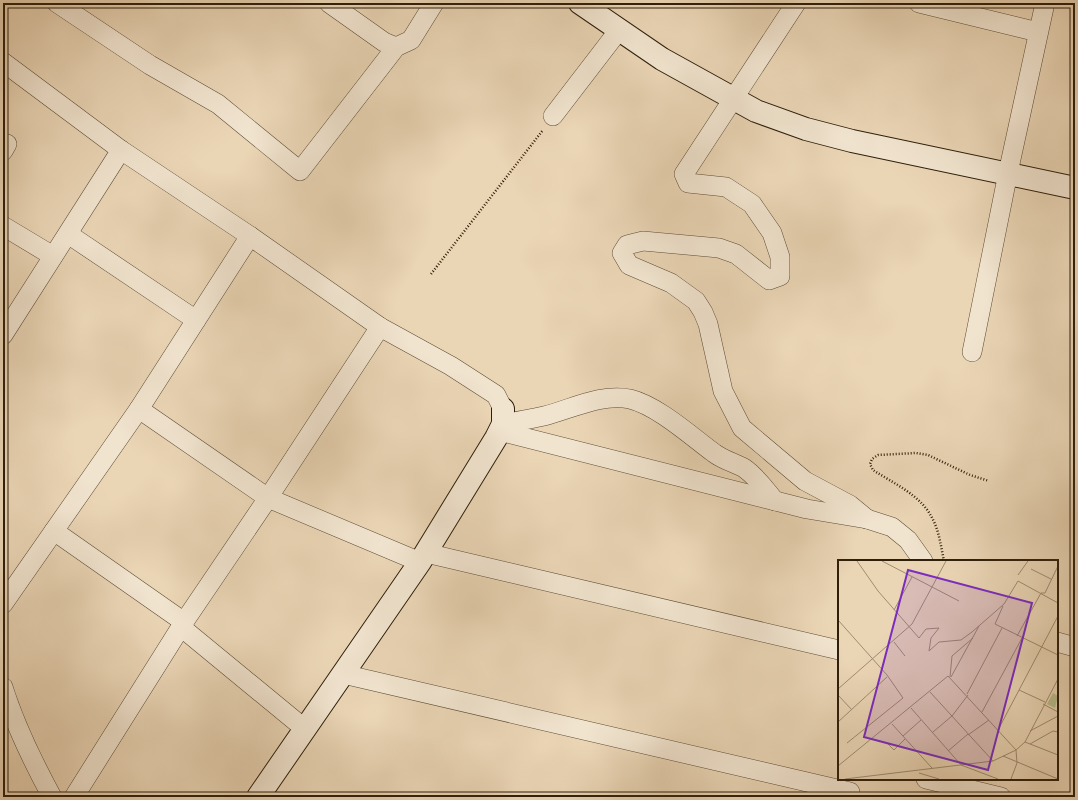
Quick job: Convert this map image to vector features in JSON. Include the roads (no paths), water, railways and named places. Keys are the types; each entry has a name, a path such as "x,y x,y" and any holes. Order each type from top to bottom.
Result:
{"street":[{"path":"57,3 150,65 218,104 300,171 396,47 411,40 434,3"},
{"path":"329,3 384,42 396,47"},
{"path":"580,3 662,59 734,98 756,112 806,129 852,141 1075,188"},
{"path":"796,3 684,174 688,183 726,187 752,204 772,233 780,257 780,276 768,280 736,254 704,245 642,241 627,245 622,253 629,265 671,283 696,301 708,324 723,391 742,428 805,481 850,505 867,519"},
{"path":"918,3 1038,32"},
{"path":"972,352 1008,173 1045,3"},
{"path":"553,116 619,30"},
{"path":"3,62 121,150 250,236 380,327 451,366 496,395 501,421 423,558 258,797"},
{"path":"3,335 121,150"},
{"path":"3,226 53,256"},
{"path":"68,234 196,320"},
{"path":"3,604 139,409 250,236"},
{"path":"74,797 182,624 268,498 380,327"},
{"path":"501,421 544,416 593,401 630,399 644,405 668,419 716,455 743,468 757,478 775,501"},
{"path":"139,409 268,498 423,558 838,650"},
{"path":"501,421 775,501 807,509 867,519 892,527 908,540 922,560"},
{"path":"54,531 182,624 305,729"},
{"path":"1058,642 1075,647"},
{"path":"343,674 851,789"},
{"path":"3,687 10,708 36,767 52,797"},
{"path":"930,780 1001,797"}]}
